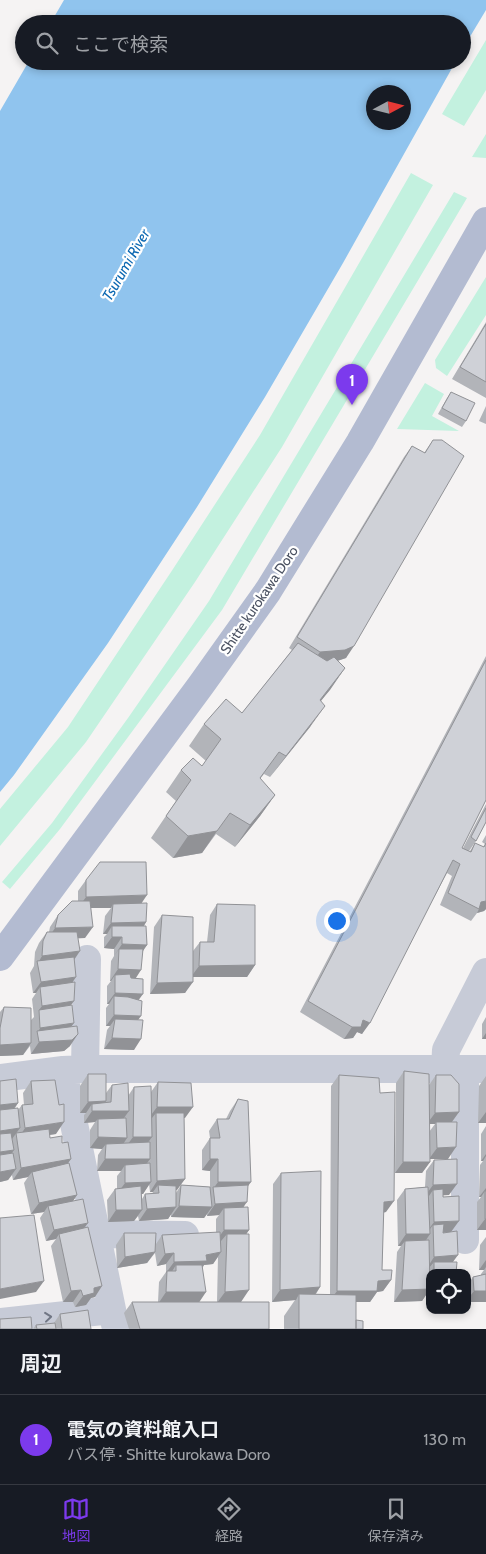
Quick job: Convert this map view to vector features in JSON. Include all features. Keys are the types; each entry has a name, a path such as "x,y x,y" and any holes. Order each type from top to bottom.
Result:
{"main road":[{"name":"Shitte kurokawa Doro","path":"0,957 190,700 268,590 360,442 486,221"}],"street":[{"path":"0,1322 114,1320 96,1234 74,1070 87,959"},
{"path":"465,1240 465,1069 446,1050 486,972"},
{"path":"0,1078 74,1070 465,1069"},
{"path":"96,1234 185,1235"}],"green space":[{"path":"486,40 486,90 464,126 442,114 468,70 471,70 471,65"},
{"path":"486,134 486,158 472,157"},
{"path":"411,173 433,185 282,447 195,582 86,742 0,846 0,809 68,727 260,435"},
{"path":"454,192 467,198 222,610 60,829 10,889 2,882 52,823 209,601"},
{"path":"486,277 486,315 447,376 436,368 435,360"},
{"path":"425,383 444,394 432,416 459,431 397,429"}],"water":[{"path":"64,0 486,0 486,10 471,35 471,15 55,15"},
{"name":"Tsurumi River","path":"24,70 451,70 343,263 265,397 197,507 108,643 0,792 0,111"}],"building":[{"path":"486,324 486,382 460,367"},
{"path":"451,392 475,403 466,421 442,408"},
{"path":"433,440 442,440 464,456 354,646 345,650 320,652 297,637 412,446 425,453"},
{"path":"298,643 327,661 334,657 345,668 320,700 325,706 286,756 279,752 260,778 275,795 250,825 230,813 217,831 188,836 166,816 191,780 181,770 193,758 202,766 221,739 204,724 226,699 242,713"},
{"path":"486,660 486,800 462,848 471,852 475,843 484,847 486,843 486,901 481,902 479,909 448,893 460,864 453,860 370,1023 363,1020 361,1027 352,1027 308,1001"},
{"path":"486,808 486,822 476,841 471,837"},
{"path":"100,862 146,862 147,895 86,897 86,880"},
{"path":"72,901 90,901 93,927 55,928 58,915"},
{"path":"147,903 146,922 111,923 113,904"},
{"path":"217,904 255,905 255,965 199,966 200,942 214,942"},
{"path":"162,915 193,917 193,982 157,983"},
{"path":"112,926 146,926 147,945 122,944 122,937 112,937"},
{"path":"47,932 77,932 80,951 42,956 43,941"},
{"path":"119,949 143,949 141,970 118,969"},
{"path":"74,957 76,977 41,982 37,961"},
{"path":"130,974 131,978 143,979 143,994 115,993 115,975"},
{"path":"75,982 74,1001 42,1006 40,987"},
{"path":"114,996 142,1001 141,1016 114,1015"},
{"path":"72,1005 74,1023 40,1028 39,1010"},
{"path":"4,1007 31,1008 31,1043 0,1045 0,1028"},
{"path":"115,1019 143,1020 141,1039 112,1038"},
{"path":"77,1026 78,1034 72,1040 39,1042 37,1031"},
{"path":"404,1071 429,1074 430,1162 403,1162"},
{"path":"88,1074 106,1074 106,1101 88,1102"},
{"path":"339,1075 379,1078 380,1093 395,1092 394,1201 384,1202 382,1270 392,1270 391,1280 378,1281 377,1291 337,1291"},
{"path":"436,1075 451,1075 459,1084 459,1112 435,1113"},
{"path":"16,1079 18,1103 0,1105 0,1081"},
{"path":"55,1080 59,1105 64,1104 64,1122 25,1128 22,1105 33,1104 31,1081"},
{"path":"158,1082 191,1083 193,1107 157,1107"},
{"path":"128,1083 129,1111 92,1111 92,1104 111,1102 112,1085"},
{"path":"151,1086 152,1137 133,1137 134,1087"},
{"path":"238,1099 248,1101 251,1182 218,1182 218,1159 210,1159 210,1138 220,1138 217,1119 229,1119"},
{"path":"18,1108 20,1128 0,1131 0,1110"},
{"path":"156,1113 184,1113 185,1179 157,1181"},
{"path":"126,1118 127,1138 98,1137 98,1119"},
{"path":"436,1122 457,1122 456,1147 437,1148"},
{"path":"49,1129 50,1138 62,1136 62,1143 68,1142 71,1159 21,1168 16,1133"},
{"path":"11,1133 14,1150 0,1152 0,1134"},
{"path":"150,1142 150,1159 105,1159 106,1144"},
{"path":"13,1153 16,1169 0,1172 0,1155"},
{"path":"457,1159 457,1184 433,1185 434,1160"},
{"path":"69,1163 77,1195 39,1203 32,1172"},
{"path":"150,1163 151,1182 125,1183 125,1165"},
{"path":"321,1171 320,1287 280,1290 281,1173"},
{"path":"158,1185 176,1186 176,1207 147,1209 145,1194 159,1193"},
{"path":"181,1185 210,1187 212,1207 179,1206"},
{"path":"248,1185 247,1202 215,1204 213,1187"},
{"path":"141,1186 142,1210 116,1210 115,1189"},
{"path":"428,1187 430,1234 406,1234 405,1189"},
{"path":"443,1189 443,1197 459,1196 459,1221 434,1222 433,1190"},
{"path":"486,1191 486,1219 485,1219"},
{"path":"83,1199 88,1223 54,1230 48,1206"},
{"path":"248,1207 249,1230 224,1230 224,1208"},
{"path":"34,1215 44,1281 0,1289 0,1218"},
{"path":"444,1224 443,1233 457,1231 458,1255 434,1257 433,1225"},
{"path":"88,1227 102,1286 94,1288 94,1293 83,1296 81,1290 71,1291 59,1234"},
{"path":"220,1232 221,1252 206,1255 207,1261 174,1262 174,1253 165,1254 162,1235"},
{"path":"124,1233 156,1233 155,1252 125,1257"},
{"path":"227,1234 249,1234 249,1290 225,1292"},
{"path":"429,1240 430,1269 426,1269 426,1289 402,1290 405,1241"},
{"path":"434,1262 457,1262 456,1269 434,1269"},
{"path":"176,1265 202,1265 206,1292 166,1292 167,1271 176,1271"},
{"path":"486,1274 486,1291 474,1291 473,1277"},
{"path":"299,1294 356,1295 356,1329 299,1329"},
{"path":"132,1302 269,1302 269,1329 140,1329"},
{"path":"88,1310 91,1329 62,1329 60,1314"},
{"path":"31,1317 32,1329 0,1329 0,1319"},
{"path":"356,1320 363,1321 363,1329 356,1329"},
{"path":"55,1323 56,1329 37,1329 36,1325"}],"place":[{"name":"電気の資料館入口","path":"352,405"}]}
